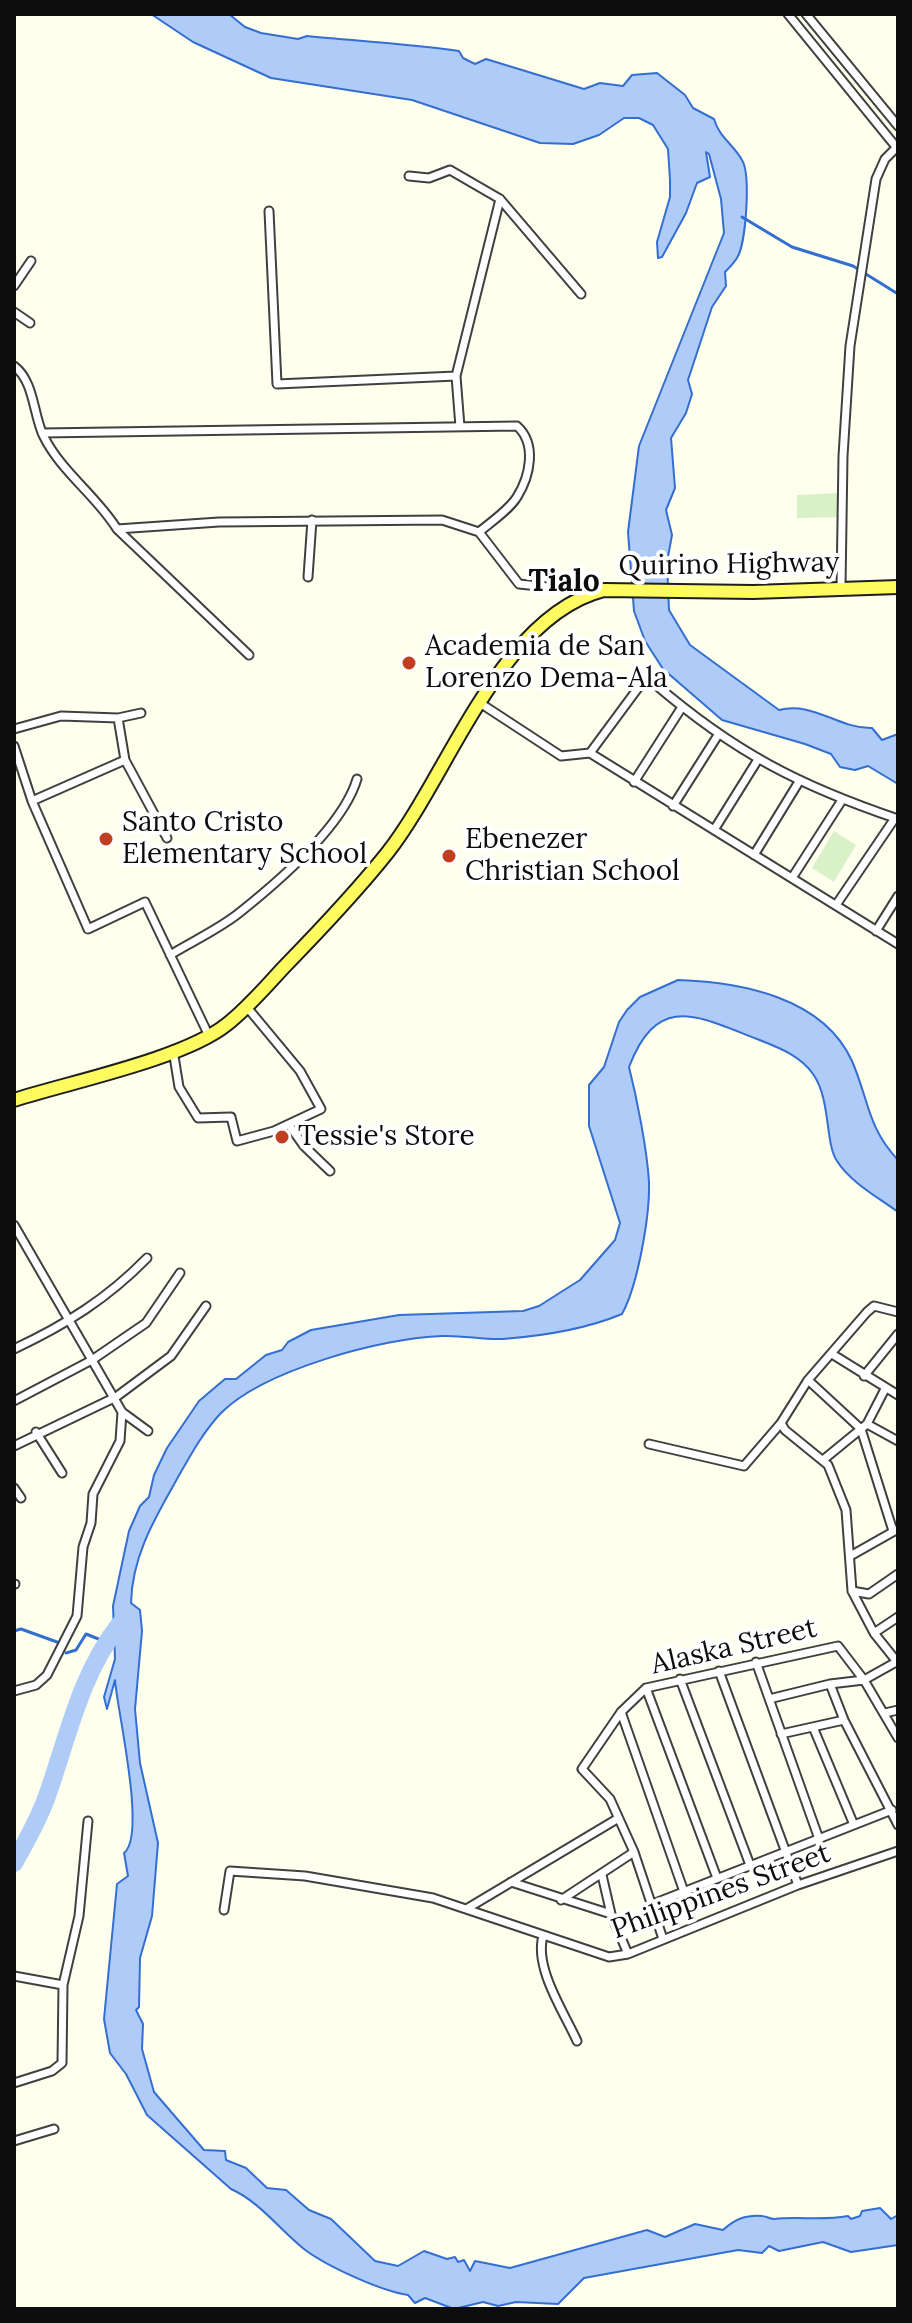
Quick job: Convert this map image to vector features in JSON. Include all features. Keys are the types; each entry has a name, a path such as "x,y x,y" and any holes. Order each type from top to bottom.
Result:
{"main road":[{"name":"Quirino Highway","path":"14,1100 209,1036 246,1006 387,853 480,703 534,632 554,613 584,595 620,590 753,592 898,587"}],"street":[{"path":"788,14 897,148 885,159 876,179 850,346 843,456 841,587"},
{"path":"806,14 898,126"},
{"path":"409,176 429,178 454,170 500,199 581,294"},
{"path":"460,427 456,376 500,199"},
{"path":"269,211 277,384 456,376"},
{"path":"14,286 31,261"},
{"path":"14,312 30,323"},
{"path":"14,366 24,378 42,433 53,453 76,481 102,505 117,529 249,655"},
{"path":"42,433 517,426 530,444 531,456 517,498 479,532"},
{"path":"117,529 312,520 442,520 479,532 519,584 568,589 584,595"},
{"path":"308,577 312,520"},
{"path":"590,753 644,680 655,684 718,735 757,761 842,800 897,818 836,905"},
{"path":"480,703 561,756 590,753 898,944"},
{"path":"634,782 682,707"},
{"path":"14,729 61,716 118,718 141,713"},
{"path":"118,718 125,760 167,838"},
{"path":"673,806 718,735"},
{"path":"14,746 32,801 88,929 145,902 209,1036"},
{"path":"32,801 125,760"},
{"path":"714,830 757,761"},
{"path":"170,955 238,914 310,848 351,800 357,779"},
{"path":"754,855 800,780"},
{"path":"792,878 842,800"},
{"path":"876,931 898,896"},
{"path":"173,1050 179,1087 198,1118 231,1117 237,1141 289,1125 321,1109 300,1071 246,1006"},
{"path":"289,1125 304,1146 330,1171"},
{"path":"14,1225 122,1412 120,1441 93,1494 91,1523 83,1547 77,1616 47,1675 36,1685 14,1691"},
{"path":"14,1349 69,1322 117,1289 147,1258"},
{"path":"14,1401 92,1360 146,1323 180,1273"},
{"path":"14,1446 36,1432 116,1397 171,1356 206,1306"},
{"path":"649,1444 744,1466 781,1423 808,1380 874,1306 898,1312"},
{"path":"864,1376 898,1334"},
{"path":"887,1349 898,1354"},
{"path":"832,1354 898,1395"},
{"path":"808,1380 864,1426 898,1441"},
{"path":"823,1460 864,1426 885,1389"},
{"path":"122,1412 148,1431"},
{"path":"769,1699 830,1684 864,1680 897,1662 874,1633 852,1591 852,1555 846,1510 823,1460 781,1423"},
{"path":"852,1555 896,1530 864,1426"},
{"path":"36,1432 62,1473"},
{"path":"14,1488 21,1498"},
{"path":"852,1591 869,1594 898,1574"},
{"path":"874,1633 898,1617"},
{"name":"Alaska Street","path":"617,1819 610,1799 582,1769 621,1712 646,1688 838,1646 864,1680"},
{"path":"756,1662 819,1839"},
{"path":"719,1671 798,1885"},
{"path":"680,1679 750,1865"},
{"path":"864,1680 898,1738"},
{"path":"830,1684 844,1720 898,1825"},
{"path":"646,1688 717,1878"},
{"path":"885,1713 898,1710"},
{"path":"621,1712 683,1889"},
{"path":"781,1734 844,1720"},
{"path":"813,1727 854,1825"},
{"path":"650,1905 683,1889 892,1810"},
{"path":"468,1908 617,1819 634,1852 663,1939"},
{"path":"14,2083 52,2071 62,2063 63,1985 79,1916 88,1821"},
{"name":"Philippines Street","path":"224,1910 230,1871 236,1869 405,1893 468,1908 609,1957 628,1954 798,1885 898,1851"},
{"path":"561,1900 634,1852"},
{"path":"602,1875 611,1914 628,1954"},
{"path":"511,1882 611,1914"},
{"path":"543,1936 540,1948 546,1971 577,2041"},
{"path":"14,1976 63,1985"},
{"path":"14,2141 54,2129"}],"green space":[{"path":"841,493 842,517 797,518 797,495"},
{"path":"834,831 856,845 834,882 812,868"}],"water":[{"path":"151,14 229,14 245,27 261,33 298,39 307,36 459,51 463,58 475,64 486,59 584,89 600,83 623,86 632,75 657,73 685,95 693,108 714,119 745,168 745,225 740,250 725,272 726,286 712,307 688,380 692,394 686,413 671,438 675,488 666,510 672,535 667,562 669,610 690,645 779,710 803,709 848,724 872,728 882,740 898,734 898,784 868,766 855,770 840,767 831,754 722,720 663,669 645,641 634,611 628,532 639,446 724,233 721,199 709,154 706,152 710,177 697,183 686,213 662,257 658,258 657,242 670,197 668,149 653,125 639,118 624,118 599,135 573,144 540,143 412,100 271,78 193,42"},
{"path":"678,980 727,984 777,997 801,1008 839,1039 852,1061 874,1124 898,1160 898,1212 857,1183 837,1161 819,1084 802,1062 780,1049 716,1023 681,1016 666,1019 640,1043 629,1067 644,1140 649,1196 638,1268 622,1314 579,1328 533,1336 495,1339 442,1336 357,1350 294,1370 265,1383 240,1397 221,1413 197,1444 153,1523 140,1553 132,1586 131,1603 140,1610 142,1631 135,1709 140,1763 158,1843 152,1916 140,1958 139,2007 136,2010 143,2024 142,2049 154,2092 204,2150 225,2151 226,2160 246,2168 267,2188 286,2190 309,2210 331,2219 375,2261 398,2266 424,2251 447,2259 455,2257 458,2262 464,2260 470,2271 475,2261 510,2268 647,2230 665,2237 695,2224 723,2230 736,2220 750,2216 774,2219 848,2216 851,2219 860,2216 862,2211 880,2208 891,2219 898,2215 898,2245 851,2252 823,2242 779,2251 769,2246 762,2253 738,2250 584,2278 558,2304 516,2302 498,2306 483,2302 454,2309 425,2298 415,2303 408,2295 354,2277 304,2249 260,2208 231,2189 147,2115 126,2074 110,2053 104,2019 117,1884 128,1876 124,1853 130,1842 133,1823 129,1771 115,1680 107,1709 104,1697 115,1659 113,1606 129,1531 140,1506 149,1497 154,1475 167,1448 199,1401 225,1379 236,1379 266,1355 282,1350 288,1342 311,1330 399,1315 523,1311 539,1306 580,1280 615,1240 620,1223 589,1126 589,1085 604,1067 619,1022 627,1010 640,997"}],"waterway":[{"path":"742,217 792,247 853,266 898,294"},
{"path":"14,1863 44,1805 76,1707 94,1665 119,1625"},
{"path":"14,1631 21,1629 57,1642"},
{"path":"66,1653 76,1650 86,1634 106,1642"}],"place":[{"name":"Academia de San Lorenzo Dema-Ala","path":"409,663"},
{"name":"Santo Cristo Elementary School","path":"106,839"},
{"name":"Ebenezer Christian School","path":"449,856"},
{"name":"Tessie's Store","path":"282,1137"}],"district":[{"name":"Tialo","path":"564,582"}]}
